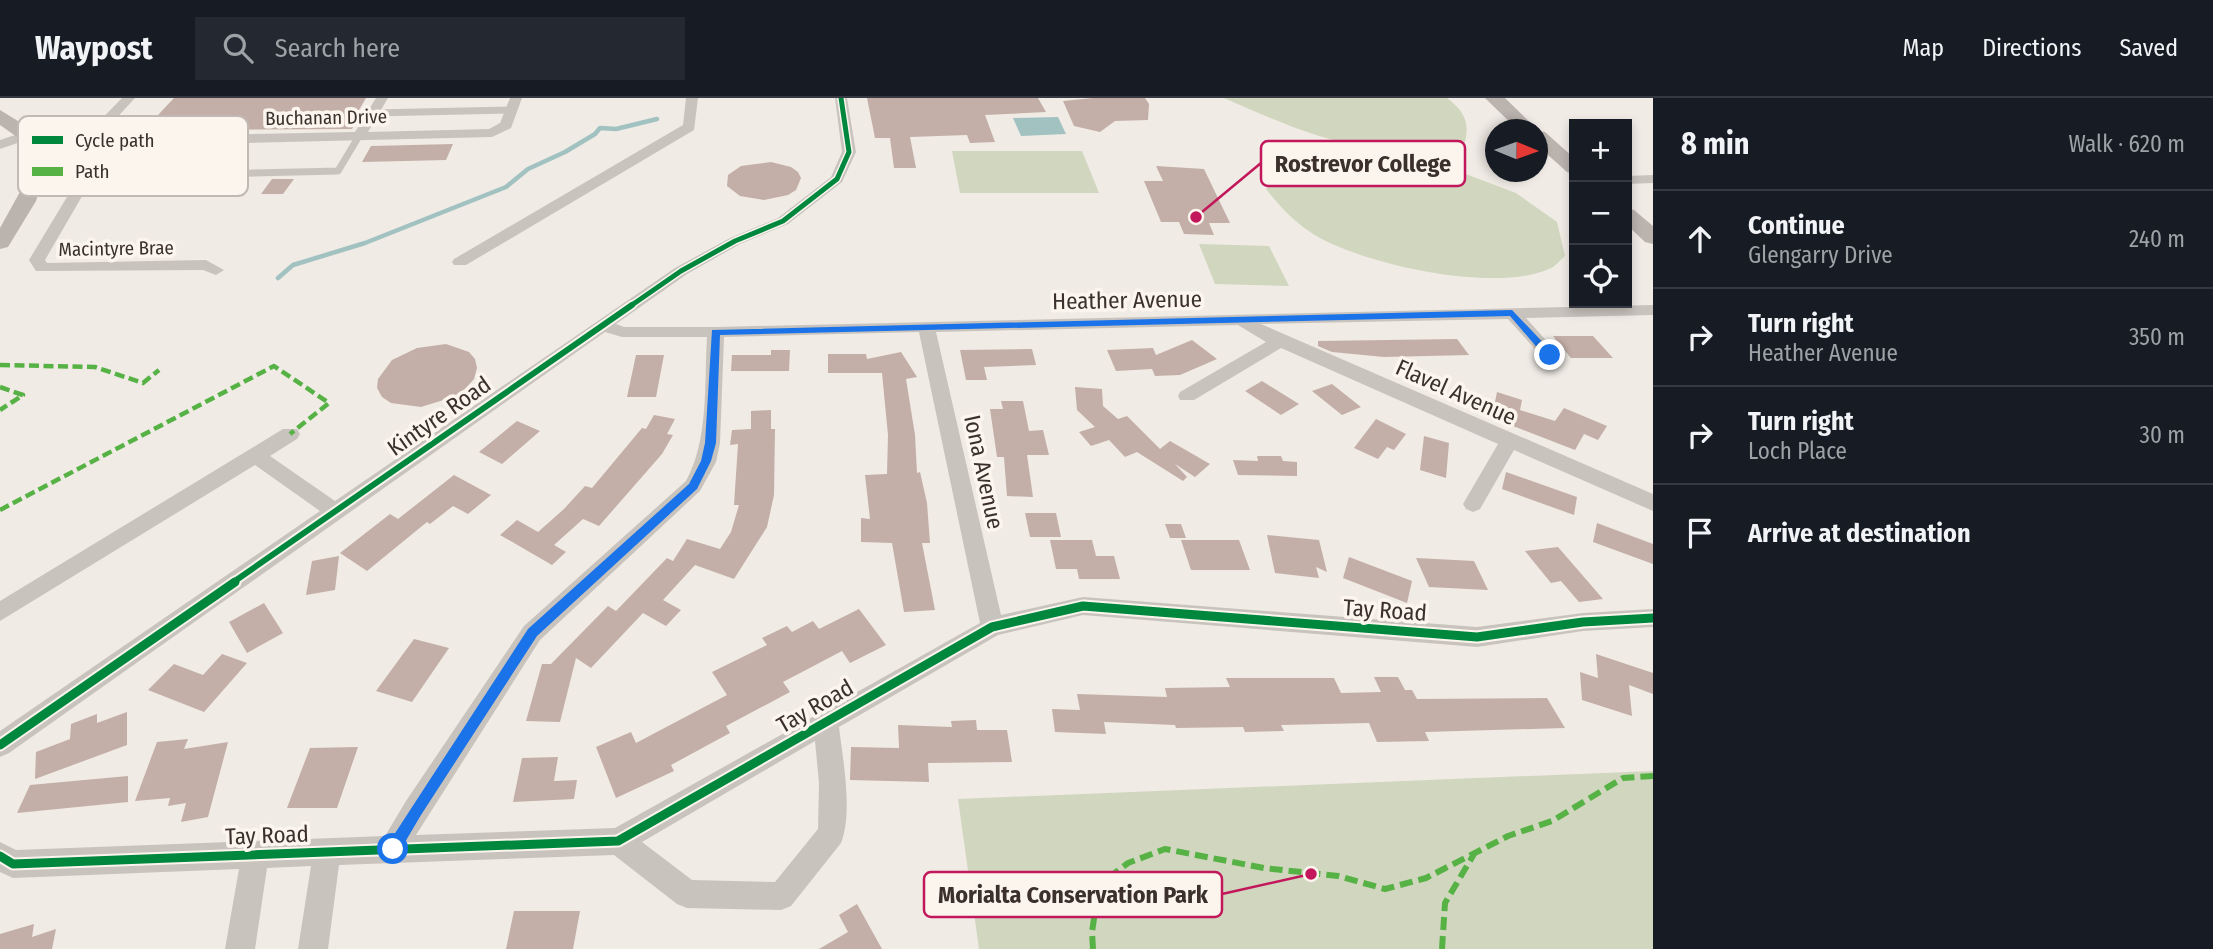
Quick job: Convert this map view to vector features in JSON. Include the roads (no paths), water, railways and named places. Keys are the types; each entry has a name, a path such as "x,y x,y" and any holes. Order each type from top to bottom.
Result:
{"main road":[{"path":"1494,98 1518,119"},
{"path":"0,116 18,129"},
{"path":"1548,145 1569,164"},
{"path":"0,242 29,196"},
{"path":"1632,218 1653,237"}],"street":[{"name":"Buchanan Drive","path":"112,116 130,98"},
{"path":"359,136 383,98"},
{"path":"460,262 689,127 692,98"},
{"name":"Kintyre Road","path":"0,745 681,271 735,241 783,221 836,180 849,152 841,98"},
{"name":"Buchanan Drive","path":"248,139 492,133 506,125 514,104"},
{"path":"0,145 18,138"},
{"path":"1632,180 1653,179"},
{"name":"Macintyre Brae","path":"75,196 37,260 42,268 206,265 216,270"},
{"name":"Heather Avenue","path":"602,325 622,332 716,332 1653,310"},
{"path":"1512,313 1550,355"},
{"name":"Flavel Avenue","path":"1242,320 1280,341 1653,503"},
{"name":"Iona Avenue","path":"927,328 992,627"},
{"path":"393,849 415,810 532,633 693,486 706,461 710,443 716,332"},
{"path":"1187,396 1280,341"},
{"path":"0,612 290,434"},
{"path":"1473,504 1510,442"},
{"path":"255,455 335,511"},
{"name":"Tay Road","path":"0,856 13,864 618,841 992,627 1083,606 1477,637 1583,622 1653,618"},
{"path":"618,841 687,894 781,896 831,834 832,783 826,722"},
{"path":"313,949 327,852"},
{"path":"240,949 255,855"}],"lane":[{"path":"373,113 514,104"},
{"path":"248,173 338,171 359,136"}],"water":[{"path":"1058,117 1066,134 1021,136 1013,118"}],"waterway":[{"path":"278,278 293,265 365,243 506,187 528,169 565,152 595,134 600,128 616,129 657,119"}],"place":[{"name":"Rostrevor College","path":"1196,217"},
{"name":"Morialta Conservation Park","path":"1311,874"}]}
